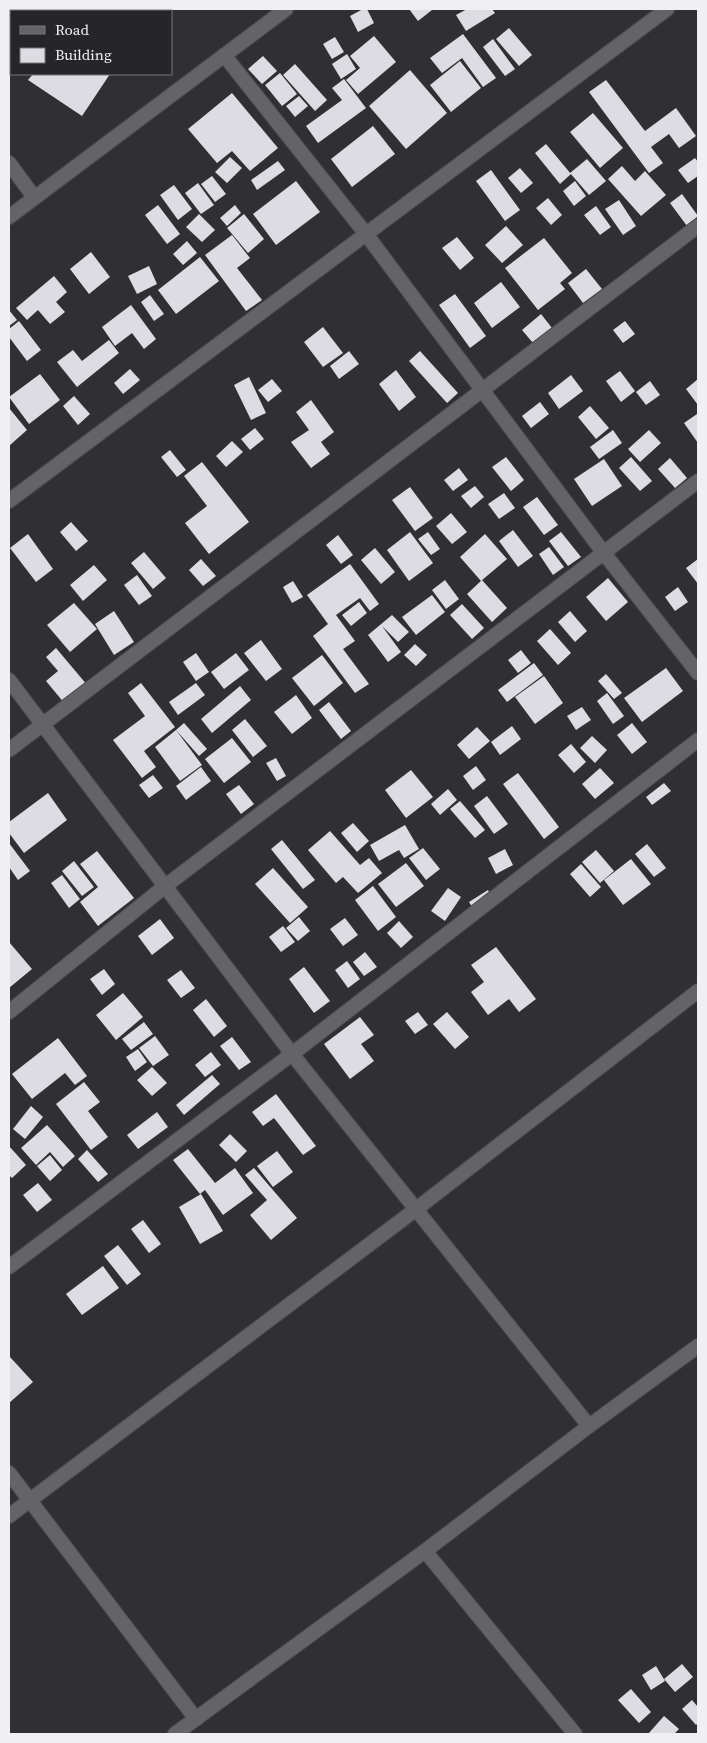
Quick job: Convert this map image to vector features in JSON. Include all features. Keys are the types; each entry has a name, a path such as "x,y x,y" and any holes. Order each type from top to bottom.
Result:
{"street":[{"path":"9,217 286,9"},
{"path":"9,501 667,9"},
{"path":"224,55 366,234 603,552 698,673"},
{"path":"9,163 34,197"},
{"path":"9,750 698,226"},
{"path":"9,1012 164,887 698,481"},
{"path":"9,680 292,1054 588,1426"},
{"path":"9,1267 292,1054 698,740"},
{"path":"9,1516 415,1210 698,991"},
{"path":"175,1734 425,1551 588,1426 698,1346"},
{"path":"9,1473 196,1719"},
{"path":"425,1551 575,1734"}],"building":[{"path":"363,9 367,9 374,23 358,32 350,16"},
{"path":"409,9 431,9 432,10 418,21"},
{"path":"467,9 492,9 495,13 466,31 456,15"},
{"path":"509,28 532,55 519,66 496,39"},
{"path":"463,34 496,78 483,87 462,58 442,73 430,58"},
{"path":"374,36 396,62 358,94 346,80 360,68 350,56"},
{"path":"335,37 344,52 332,59 323,44"},
{"path":"493,39 515,69 505,76 483,47"},
{"path":"347,54 356,69 341,79 332,64"},
{"path":"263,56 277,71 262,84 248,69"},
{"path":"460,61 481,88 451,112 430,85"},
{"path":"295,64 327,100 315,111 283,75"},
{"path":"410,70 447,113 406,149 369,106"},
{"path":"280,73 297,94 282,106 265,85"},
{"path":"32,75 109,75 82,116 28,80"},
{"path":"344,79 366,108 318,143 306,126 342,100 332,88"},
{"path":"606,80 645,131 676,108 696,136 679,148 669,134 651,147 663,163 649,173 589,92"},
{"path":"232,93 278,148 250,171 232,151 217,163 188,129"},
{"path":"299,96 308,106 295,117 286,106"},
{"path":"593,113 623,148 600,168 570,132"},
{"path":"373,126 395,154 352,187 331,159"},
{"path":"546,144 571,174 560,184 535,153"},
{"path":"230,157 242,168 227,183 215,172"},
{"path":"695,158 698,162 698,176 688,183 678,170"},
{"path":"587,159 606,181 589,195 570,173"},
{"path":"278,161 285,170 257,190 251,180"},
{"path":"622,166 635,181 645,171 666,195 641,216 608,179"},
{"path":"520,168 533,183 521,193 508,178"},
{"path":"491,170 520,210 505,221 476,181"},
{"path":"212,176 226,194 215,202 201,184"},
{"path":"296,181 320,212 276,245 253,214"},
{"path":"575,181 586,196 574,206 563,191"},
{"path":"198,183 214,205 201,214 185,193"},
{"path":"174,185 192,209 178,220 160,195"},
{"path":"682,194 698,216 687,226 670,203"},
{"path":"548,198 562,215 551,225 536,208"},
{"path":"619,200 636,226 623,235 605,209"},
{"path":"158,205 180,234 167,244 145,215"},
{"path":"235,205 241,213 227,226 220,218"},
{"path":"596,206 611,227 600,235 584,215"},
{"path":"199,214 215,230 202,242 186,227"},
{"path":"244,214 264,239 248,253 227,228"},
{"path":"506,226 523,245 502,263 485,245"},
{"path":"232,235 250,258 237,268 262,300 246,311 205,255"},
{"path":"457,237 474,258 460,270 442,248"},
{"path":"544,238 572,273 560,283 565,289 538,310 505,268"},
{"path":"187,241 197,253 183,265 173,254"},
{"path":"91,252 110,277 89,294 70,269"},
{"path":"200,257 219,281 176,314 158,290"},
{"path":"149,266 157,284 137,294 128,276"},
{"path":"586,269 602,289 583,303 568,283"},
{"path":"54,276 67,292 56,302 65,312 50,324 38,310 27,320 16,308"},
{"path":"501,282 520,307 492,328 474,303"},
{"path":"455,294 486,336 470,348 439,305"},
{"path":"150,295 164,314 154,321 141,302"},
{"path":"131,305 156,339 144,349 132,333 115,346 102,327"},
{"path":"9,310 17,320 9,326"},
{"path":"541,314 552,328 533,343 522,330"},
{"path":"19,321 41,350 27,361 9,337 9,329"},
{"path":"625,321 635,334 623,343 613,330"},
{"path":"323,327 343,353 323,367 304,342"},
{"path":"109,340 119,353 77,387 57,362 73,350 82,361"},
{"path":"349,351 359,364 339,379 330,366"},
{"path":"420,351 458,393 447,403 409,361"},
{"path":"130,369 140,380 123,394 114,383"},
{"path":"396,370 416,397 399,411 379,384"},
{"path":"620,371 635,391 621,402 606,381"},
{"path":"40,374 60,400 29,424 9,397"},
{"path":"571,375 583,391 559,409 548,393"},
{"path":"249,377 266,413 251,420 234,385"},
{"path":"272,379 282,391 268,402 258,390"},
{"path":"698,379 698,405 686,389"},
{"path":"650,381 660,395 646,405 636,392"},
{"path":"74,396 90,414 78,425 63,406"},
{"path":"311,400 334,432 321,442 330,454 311,468 291,442 309,430 296,412"},
{"path":"540,402 549,414 531,428 522,416"},
{"path":"590,406 609,428 596,439 578,417"},
{"path":"9,408 27,430 9,446"},
{"path":"697,414 698,416 698,443 684,423"},
{"path":"255,428 264,439 250,450 241,439"},
{"path":"613,430 622,443 599,459 590,447"},
{"path":"649,430 661,443 640,462 628,449"},
{"path":"232,441 243,452 226,467 216,456"},
{"path":"170,450 186,470 177,477 161,457"},
{"path":"506,457 524,480 511,491 492,467"},
{"path":"631,457 652,481 640,491 619,468"},
{"path":"670,458 687,478 675,488 658,469"},
{"path":"604,459 622,486 592,506 574,479"},
{"path":"202,462 249,522 209,554 185,523 207,506 184,476"},
{"path":"459,468 468,480 453,491 444,480"},
{"path":"475,486 484,497 471,508 461,496"},
{"path":"410,487 433,518 415,531 392,500"},
{"path":"504,493 515,508 499,519 488,504"},
{"path":"537,497 558,525 544,535 523,507"},
{"path":"451,513 467,532 452,544 436,526"},
{"path":"71,522 88,541 76,551 60,532"},
{"path":"513,530 533,556 518,567 499,541"},
{"path":"410,532 433,563 409,581 387,550"},
{"path":"428,532 440,549 431,555 418,539"},
{"path":"561,532 581,557 568,566 549,541"},
{"path":"28,534 53,569 36,582 10,548"},
{"path":"485,534 507,559 481,581 460,557"},
{"path":"338,535 353,555 341,564 326,545"},
{"path":"549,547 564,567 553,575 539,554"},
{"path":"375,548 395,572 381,584 361,560"},
{"path":"144,552 166,578 153,589 131,563"},
{"path":"201,559 216,576 203,586 189,570"},
{"path":"698,559 698,584 686,568"},
{"path":"350,564 379,604 370,611 360,598 336,615 355,641 343,649 369,684 355,693 313,636 328,624 307,595"},
{"path":"94,565 107,580 83,601 70,585"},
{"path":"137,575 152,596 139,605 124,585"},
{"path":"608,578 628,602 606,621 586,597"},
{"path":"445,580 459,599 446,609 432,590"},
{"path":"482,580 507,608 492,622 467,594"},
{"path":"293,581 303,597 292,603 283,587"},
{"path":"678,587 688,602 675,611 665,597"},
{"path":"432,595 445,612 416,635 402,617"},
{"path":"359,602 367,613 351,626 342,615"},
{"path":"74,603 97,629 70,652 47,625"},
{"path":"462,604 484,628 472,639 450,615"},
{"path":"114,611 134,642 114,655 95,624"},
{"path":"570,611 587,631 575,642 558,622"},
{"path":"392,615 409,632 398,642 382,626 401,652 388,662 368,635"},
{"path":"550,629 571,653 558,665 537,641"},
{"path":"261,640 282,669 266,681 244,653"},
{"path":"415,644 427,655 416,666 404,655"},
{"path":"56,648 88,686 65,704 46,681 58,671 46,657"},
{"path":"521,650 531,663 518,673 508,660"},
{"path":"196,653 209,672 196,681 183,662"},
{"path":"236,653 249,670 224,689 211,672"},
{"path":"322,655 343,683 314,706 292,678"},
{"path":"534,663 543,675 507,702 498,690"},
{"path":"666,668 683,691 642,722 624,698"},
{"path":"606,674 622,693 614,699 598,681"},
{"path":"544,676 563,703 535,724 515,697"},
{"path":"141,683 175,727 144,751 156,767 142,778 113,740 145,716 128,693"},
{"path":"196,683 205,695 178,715 169,702"},
{"path":"240,686 251,700 212,733 201,719"},
{"path":"607,693 624,716 613,724 597,701"},
{"path":"296,695 312,718 292,734 274,712"},
{"path":"329,702 351,731 341,739 319,710"},
{"path":"582,707 591,720 576,730 567,716"},
{"path":"245,719 267,746 253,757 232,730"},
{"path":"184,723 207,749 199,756 176,730"},
{"path":"632,723 647,742 632,754 617,735"},
{"path":"512,726 521,739 500,755 491,742"},
{"path":"477,727 490,741 469,759 457,745"},
{"path":"176,730 202,765 180,781 155,747"},
{"path":"592,736 607,750 595,763 580,748"},
{"path":"232,738 251,762 224,783 205,759"},
{"path":"571,744 586,762 574,773 558,755"},
{"path":"276,758 286,776 277,781 266,763"},
{"path":"476,766 486,780 473,790 463,776"},
{"path":"201,767 211,781 186,800 176,786"},
{"path":"600,768 614,783 595,799 582,784"},
{"path":"411,770 433,797 406,818 385,790"},
{"path":"518,773 559,827 544,839 503,784"},
{"path":"153,775 163,788 149,798 139,785"},
{"path":"664,783 671,791 652,805 646,797"},
{"path":"239,785 254,804 241,814 226,794"},
{"path":"448,789 457,800 440,815 431,804"},
{"path":"48,793 67,820 24,853 9,833 9,822"},
{"path":"487,796 508,824 494,834 474,806"},
{"path":"460,801 485,830 475,838 450,809"},
{"path":"353,823 369,841 357,852 341,833"},
{"path":"405,825 419,849 404,858 399,850 379,861 370,845"},
{"path":"330,831 360,865 369,858 382,873 358,893 343,877 336,883 308,850"},
{"path":"282,840 315,880 303,889 271,849"},
{"path":"9,843 30,871 18,880 9,867"},
{"path":"647,844 666,868 654,877 635,854"},
{"path":"423,848 440,869 426,880 409,858"},
{"path":"505,849 513,865 496,874 488,858"},
{"path":"596,850 614,871 600,883 582,862"},
{"path":"97,851 134,898 98,926 80,902 98,887 80,864"},
{"path":"631,859 651,884 623,905 604,880"},
{"path":"74,861 94,887 82,896 62,871"},
{"path":"406,863 424,886 396,907 378,884"},
{"path":"581,864 601,887 590,897 570,874"},
{"path":"273,868 308,907 290,923 255,884"},
{"path":"62,875 80,899 69,908 51,883"},
{"path":"373,886 396,917 378,931 355,900"},
{"path":"448,888 461,897 445,921 431,911"},
{"path":"488,890 492,898 474,910 469,902"},
{"path":"299,917 310,931 298,941 286,928"},
{"path":"345,918 358,935 343,946 330,929"},
{"path":"160,919 174,938 152,955 138,936"},
{"path":"399,921 413,937 401,948 387,933"},
{"path":"283,926 295,942 281,952 269,937"},
{"path":"9,942 32,969 9,988"},
{"path":"496,947 536,999 519,1012 509,999 488,1015 471,992 484,982 471,965"},
{"path":"365,952 377,967 364,976 353,962"},
{"path":"347,961 360,979 348,988 335,970"},
{"path":"304,967 330,1001 314,1013 289,979"},
{"path":"104,969 115,984 102,995 90,979"},
{"path":"181,970 195,988 181,998 167,980"},
{"path":"123,993 143,1017 116,1040 96,1015"},
{"path":"206,999 227,1026 214,1037 193,1010"},
{"path":"418,1012 428,1025 415,1034 405,1021"},
{"path":"447,1012 469,1037 455,1049 433,1024"},
{"path":"360,1017 374,1035 361,1044 374,1061 350,1079 324,1044"},
{"path":"144,1022 153,1034 131,1050 122,1039"},
{"path":"155,1036 169,1055 153,1066 139,1048"},
{"path":"232,1037 251,1062 239,1070 220,1046"},
{"path":"58,1038 87,1076 75,1085 65,1073 32,1099 12,1074"},
{"path":"138,1049 147,1062 135,1071 126,1057"},
{"path":"211,1052 221,1065 205,1077 195,1065"},
{"path":"152,1067 167,1083 152,1096 137,1080"},
{"path":"212,1075 220,1084 184,1115 176,1105"},
{"path":"84,1082 100,1102 88,1111 108,1137 91,1150 56,1104"},
{"path":"276,1094 316,1146 303,1155 274,1118 263,1126 252,1112"},
{"path":"31,1106 43,1117 25,1139 13,1129"},
{"path":"157,1112 168,1127 138,1149 127,1135"},
{"path":"47,1125 75,1156 63,1167 50,1152 36,1165 21,1148"},
{"path":"230,1134 247,1151 236,1162 219,1145"},
{"path":"9,1146 26,1165 12,1178 9,1175"},
{"path":"188,1149 215,1183 235,1168 253,1193 223,1215 205,1190 200,1194 173,1160"},
{"path":"87,1150 108,1174 98,1182 78,1159"},
{"path":"277,1151 293,1172 273,1187 257,1166"},
{"path":"50,1155 62,1170 50,1181 37,1166"},
{"path":"254,1168 297,1218 271,1240 250,1215 267,1200 245,1175"},
{"path":"38,1183 52,1200 37,1212 23,1195"},
{"path":"201,1194 223,1231 200,1244 179,1207"},
{"path":"143,1220 161,1244 149,1253 131,1229"},
{"path":"118,1245 141,1274 127,1285 104,1256"},
{"path":"103,1266 119,1288 82,1315 66,1294"},
{"path":"9,1358 33,1382 9,1403"},
{"path":"682,1664 693,1677 675,1692 664,1679"},
{"path":"656,1666 665,1681 651,1690 642,1675"},
{"path":"631,1689 651,1712 639,1723 618,1700"},
{"path":"692,1700 698,1707 698,1723 696,1725 682,1709"},
{"path":"664,1716 679,1729 674,1734 648,1734"}]}
